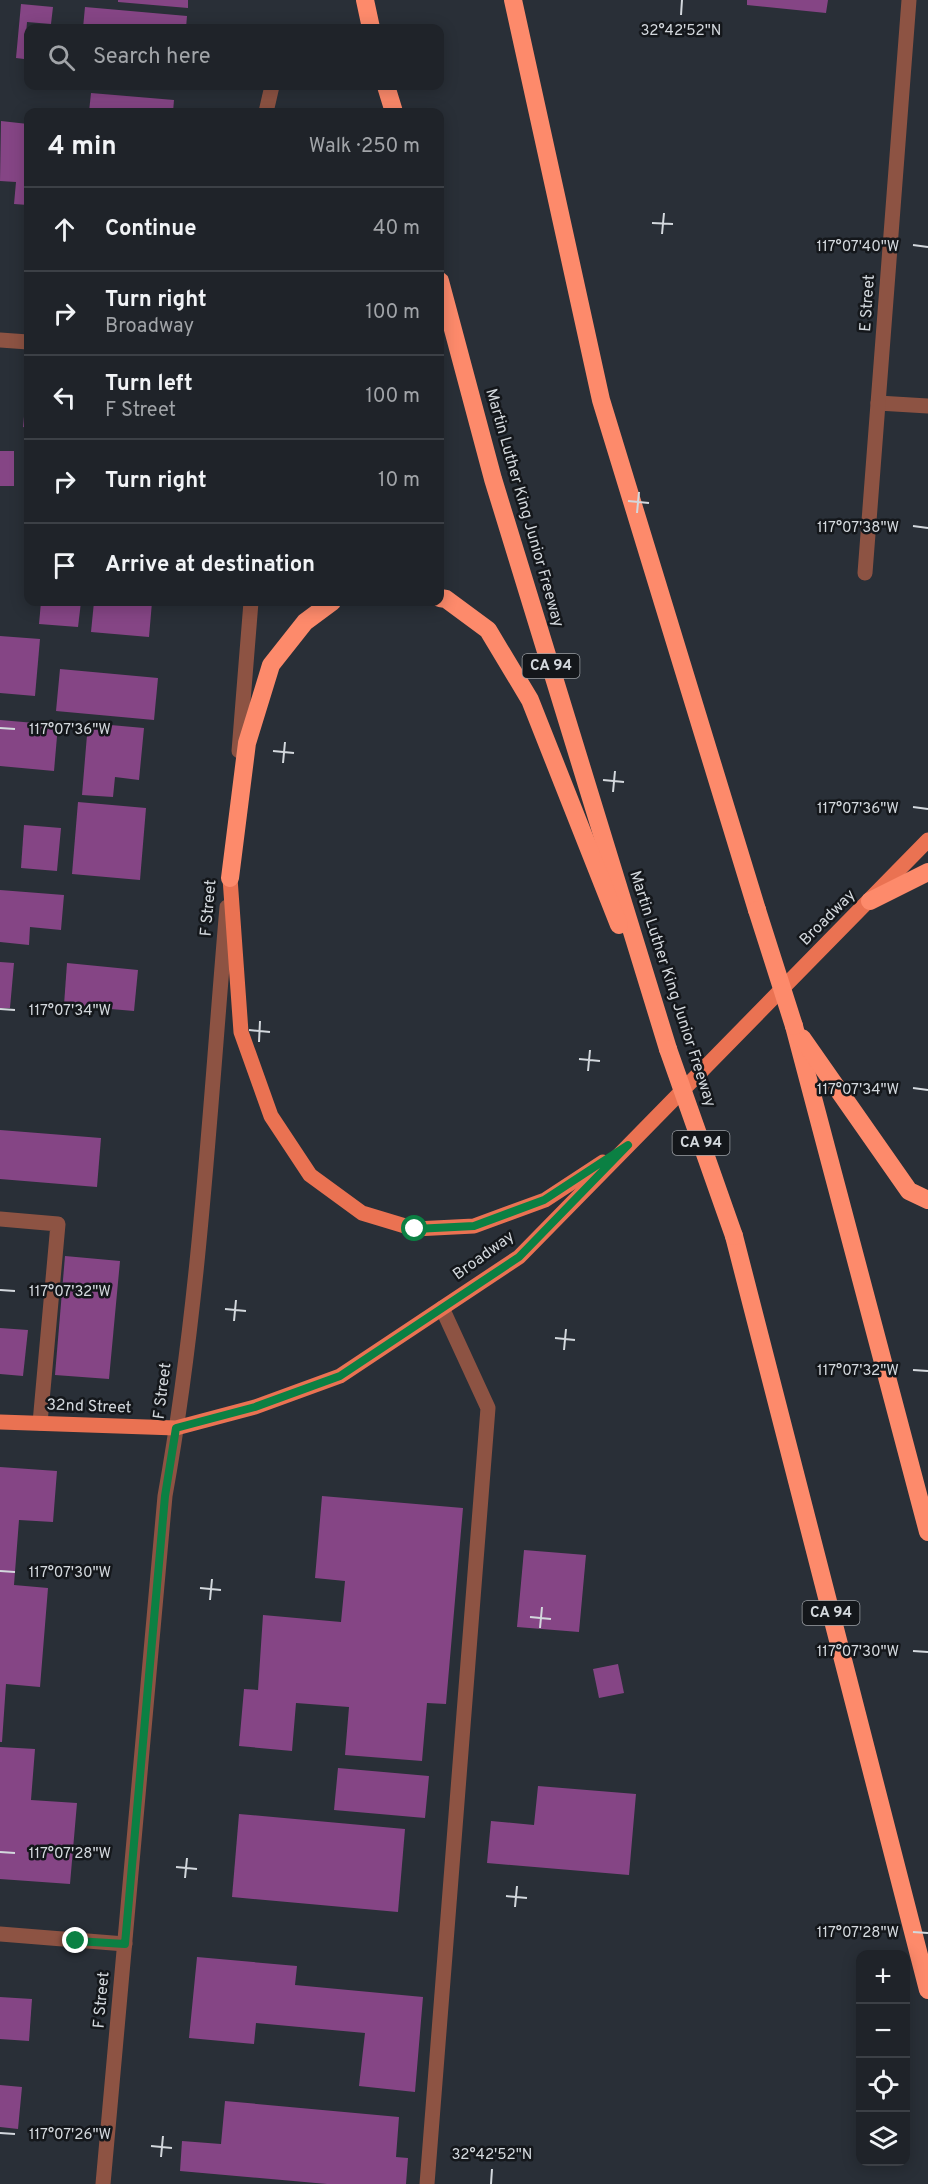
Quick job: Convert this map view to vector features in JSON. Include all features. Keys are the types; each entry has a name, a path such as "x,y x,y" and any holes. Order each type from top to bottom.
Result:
{"highway":[{"path":"365,0 370,24"},
{"path":"513,0 602,400 794,1026 928,1532"},
{"path":"387,90 393,108"},
{"name":"Martin Luther King Junior Freeway","path":"444,296 493,479 668,1049 734,1236 928,1990"},
{"path":"444,599 488,630 530,700 668,1049"},
{"path":"230,878 247,743 271,665 305,622 327,606"},
{"path":"870,901 928,872"},
{"path":"794,1026 909,1191 928,1200"}],"main road":[{"name":"Broadway","path":"176,1428 255,1407 340,1376 519,1257 928,840"},
{"path":"230,878 241,1032 271,1116 310,1175 362,1213 415,1229 474,1226 544,1200 628,1145"},
{"name":"32nd Street","path":"0,1422 176,1428"}],"street":[{"name":"E Street","path":"865,573 909,0"},
{"path":"267,108 271,90"},
{"path":"0,340 24,342"},
{"path":"878,403 928,406"},
{"name":"F Street","path":"103,2184 165,1496 193,1300 230,878 250,606"},
{"path":"0,1219 58,1224 40,1424"},
{"path":"428,2184 488,1408 442,1308"},
{"path":"0,1934 125,1944"}],"building":[{"path":"118,0 188,0 188,8 118,2"},
{"path":"747,0 828,0 826,13 747,5"},
{"path":"21,4 53,7 51,24 27,22 24,24 24,59 16,58"},
{"path":"85,7 187,16 186,24 83,24"},
{"path":"91,93 174,100 173,108 89,108"},
{"path":"1,121 24,124 24,205 14,204 16,182 0,181"},
{"path":"0,451 14,451 14,486 0,486"},
{"path":"41,606 81,606 78,627 39,624"},
{"path":"94,606 152,606 149,637 91,632"},
{"path":"0,636 40,639 35,696 0,693"},
{"path":"60,669 158,678 154,720 56,711"},
{"path":"0,720 58,725 54,771 0,766"},
{"path":"88,723 144,728 139,780 115,777 113,797 82,795"},
{"path":"78,802 146,808 140,880 72,874"},
{"path":"24,825 61,828 57,871 21,868"},
{"path":"0,890 64,895 61,930 30,927 29,945 0,942"},
{"path":"0,962 14,963 10,1008 0,1008"},
{"path":"67,963 138,970 134,1011 64,1005"},
{"path":"0,1130 101,1138 97,1187 0,1179"},
{"path":"65,1256 120,1261 109,1379 55,1375"},
{"path":"0,1328 28,1330 23,1376 0,1374"},
{"path":"0,1467 57,1471 53,1522 19,1520 14,1585 48,1588 40,1687 6,1684 2,1742 0,1742"},
{"path":"322,1496 463,1508 446,1704 427,1703 422,1761 345,1755 349,1707 296,1703 292,1751 239,1746 244,1689 258,1690 263,1615 341,1622 345,1581 315,1578"},
{"path":"524,1550 586,1555 579,1632 517,1627"},
{"path":"618,1664 624,1693 599,1698 593,1669"},
{"path":"0,1747 35,1749 31,1800 77,1803 70,1884 0,1879"},
{"path":"338,1768 429,1776 425,1818 334,1810"},
{"path":"538,1786 636,1794 629,1875 487,1863 491,1821 534,1825"},
{"path":"239,1814 405,1829 398,1912 232,1897"},
{"path":"197,1957 297,1966 295,1985 423,1997 415,2092 359,2086 365,2033 256,2023 254,2044 189,2038"},
{"path":"0,1997 32,1999 29,2041 0,2039"},
{"path":"0,2085 22,2087 18,2129 0,2127"},
{"path":"225,2101 399,2117 396,2157 408,2158 406,2184 327,2184 180,2171 182,2141 221,2144"}],"route":[{"path":"76,1941 125,1944 165,1496 176,1428 255,1407 340,1376 519,1257 628,1145 544,1200 474,1226 415,1229"}]}
